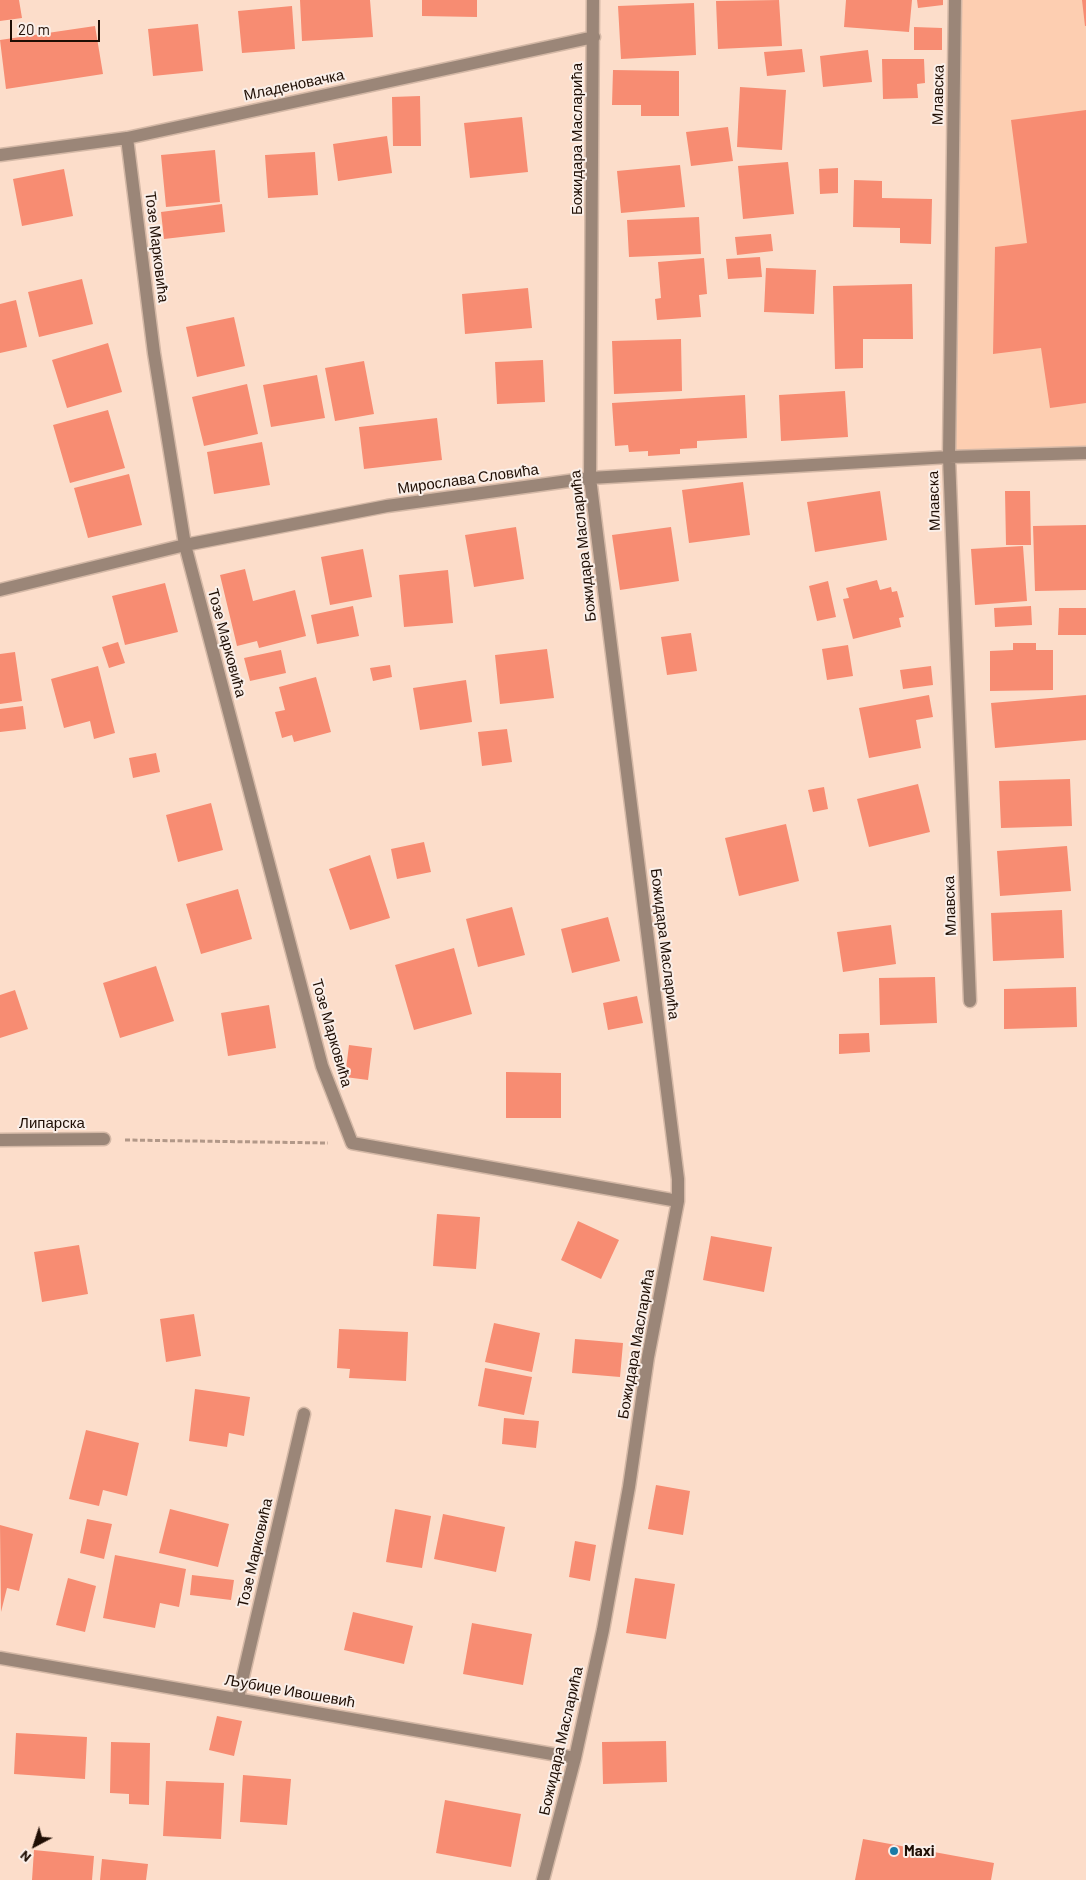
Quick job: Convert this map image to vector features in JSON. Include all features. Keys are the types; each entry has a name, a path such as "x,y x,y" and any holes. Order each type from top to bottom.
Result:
{"street":[{"name":"Божидара Масларића","path":"543,1880 575,1758 610,1592 630,1487 648,1357 678,1201 676,1170 590,478 593,0"},
{"name":"Млавска","path":"956,0 949,457 970,1001"},
{"name":"Младеновачка","path":"0,155 127,138 594,36"},
{"name":"Тозе Марковића","path":"127,138 154,352 185,545 322,1066 352,1143"},
{"name":"Мирослава Словића","path":"0,590 185,545 387,506 590,478 949,457 1086,453"},
{"name":"Липарска","path":"0,1140 104,1139"},
{"path":"352,1143 678,1201"},
{"name":"Тозе Марковића","path":"238,1698 304,1414"},
{"name":"Љубице Ивошевић","path":"0,1658 575,1758"}],"path":[{"path":"104,1139 352,1143"}],"shaded area":[{"path":"955,0 1086,0 1086,453 949,457"}],"building":[{"path":"0,0 19,0 22,18 0,21"},
{"path":"300,0 370,0 373,37 302,41"},
{"path":"422,0 477,0 477,17 422,16"},
{"path":"779,0 782,46 718,49 716,1"},
{"path":"846,0 912,0 909,32 844,27"},
{"path":"917,0 943,0 943,5 918,8"},
{"path":"1082,0 1086,0 1086,26 1085,26"},
{"path":"694,3 696,55 621,59 618,6"},
{"path":"292,6 295,49 242,53 238,11"},
{"path":"198,24 203,71 153,76 148,29"},
{"path":"95,26 103,74 6,89 0,40"},
{"path":"914,27 942,28 942,50 914,50"},
{"path":"802,49 805,72 767,76 764,52"},
{"path":"868,50 872,82 823,87 820,56"},
{"path":"882,59 924,59 925,83 917,84 918,98 883,99"},
{"path":"613,70 679,71 679,116 641,116 641,105 612,105"},
{"path":"740,87 786,90 782,150 737,147"},
{"path":"420,96 421,146 393,146 392,97"},
{"path":"1086,110 1086,403 1050,408 1041,348 993,354 995,247 1027,243 1011,120"},
{"path":"522,117 528,172 470,178 464,123"},
{"path":"728,127 733,161 691,166 686,132"},
{"path":"387,136 392,173 338,181 333,144"},
{"path":"215,150 220,202 166,207 161,155"},
{"path":"315,152 318,195 268,198 265,155"},
{"path":"788,162 794,214 743,219 738,166"},
{"path":"680,165 685,207 621,213 617,171"},
{"path":"838,168 838,193 820,194 819,169"},
{"path":"64,169 73,216 22,226 13,179"},
{"path":"854,180 882,181 882,198 932,199 931,244 900,243 900,228 853,227"},
{"path":"222,204 225,232 164,239 161,212"},
{"path":"699,217 701,254 629,257 627,220"},
{"path":"771,234 773,251 737,255 735,237"},
{"path":"760,257 762,277 728,279 726,259"},
{"path":"704,258 707,294 699,295 701,317 657,320 655,299 661,298 658,262"},
{"path":"766,268 816,270 814,314 764,312"},
{"path":"82,279 93,324 39,337 28,292"},
{"path":"912,284 913,339 863,339 863,368 835,369 833,286"},
{"path":"528,288 532,328 465,334 462,294"},
{"path":"16,300 27,347 0,353 0,304"},
{"path":"234,317 245,366 197,377 186,327"},
{"path":"681,339 682,391 614,394 612,341"},
{"path":"108,343 122,392 67,408 52,360"},
{"path":"543,360 545,402 497,404 495,362"},
{"path":"364,361 374,414 335,421 325,368"},
{"path":"317,375 325,418 271,427 263,385"},
{"path":"247,384 258,434 204,446 192,397"},
{"path":"845,391 848,437 781,441 779,395"},
{"path":"745,395 747,438 697,441 697,448 680,449 680,454 648,456 648,451 629,452 628,445 615,446 612,403"},
{"path":"108,410 125,468 70,483 53,425"},
{"path":"437,418 442,460 364,469 359,427"},
{"path":"262,442 270,485 214,494 207,452"},
{"path":"129,474 142,525 88,538 74,488"},
{"path":"743,482 750,535 689,543 682,490"},
{"path":"880,491 887,540 815,552 807,502"},
{"path":"1005,491 1030,491 1031,545 1006,545"},
{"path":"1086,525 1086,590 1035,591 1033,526"},
{"path":"516,527 524,579 474,587 465,535"},
{"path":"671,527 679,581 620,590 612,535"},
{"path":"1023,546 1027,601 975,605 971,549"},
{"path":"363,549 372,597 330,605 321,557"},
{"path":"245,569 253,601 295,590 306,636 259,648 257,641 237,646 220,575"},
{"path":"448,570 453,623 404,627 399,575"},
{"path":"877,580 880,590 891,587 892,592 897,591 904,617 899,618 901,627 853,639 843,599 849,598 846,588"},
{"path":"828,581 836,617 817,621 809,586"},
{"path":"165,583 178,632 125,645 112,596"},
{"path":"353,606 359,636 317,644 311,615"},
{"path":"1031,606 1032,625 995,627 994,608"},
{"path":"1059,608 1086,608 1086,635 1058,635"},
{"path":"691,633 697,671 667,675 661,637"},
{"path":"118,642 125,663 109,668 102,647"},
{"path":"1013,643 1036,643 1036,650 1053,650 1053,690 990,691 990,651 1013,650"},
{"path":"848,645 853,676 827,680 822,649"},
{"path":"547,649 554,698 500,704 495,655"},
{"path":"281,650 286,673 250,681 244,658"},
{"path":"15,652 22,701 0,704 0,654"},
{"path":"390,665 392,677 373,681 370,668"},
{"path":"98,666 115,733 94,739 90,721 64,728 51,679"},
{"path":"931,666 933,685 903,689 900,670"},
{"path":"316,677 331,732 294,742 292,735 282,738 275,712 285,710 279,687"},
{"path":"466,680 472,722 420,730 413,688"},
{"path":"929,695 933,717 916,720 921,748 869,758 859,708"},
{"path":"1086,695 1086,740 995,748 991,703"},
{"path":"23,706 26,729 0,732 0,709"},
{"path":"507,729 512,762 482,766 478,732"},
{"path":"156,753 160,772 133,778 129,758"},
{"path":"1070,779 1072,826 1001,828 999,781"},
{"path":"918,784 930,832 869,847 857,799"},
{"path":"824,787 828,809 813,812 808,790"},
{"path":"211,803 223,850 178,862 166,815"},
{"path":"786,824 799,881 739,896 725,838"},
{"path":"424,842 431,872 397,879 391,849"},
{"path":"1067,846 1071,891 1000,896 997,851"},
{"path":"370,855 390,918 350,930 329,869"},
{"path":"238,889 252,939 201,954 186,904"},
{"path":"512,907 525,955 478,967 466,919"},
{"path":"1062,910 1064,958 993,961 991,913"},
{"path":"608,917 620,961 572,973 561,929"},
{"path":"891,925 896,964 843,972 837,932"},
{"path":"454,948 472,1014 414,1030 395,965"},
{"path":"156,966 174,1021 120,1038 103,983"},
{"path":"935,977 937,1023 880,1025 879,978"},
{"path":"1076,987 1077,1027 1004,1029 1004,989"},
{"path":"15,990 28,1029 0,1038 0,995"},
{"path":"637,996 643,1023 608,1030 603,1003"},
{"path":"269,1005 276,1048 228,1056 221,1013"},
{"path":"869,1033 870,1052 839,1054 839,1034"},
{"path":"349,1045 372,1048 368,1080 345,1077"},
{"path":"506,1072 561,1073 561,1118 506,1118"},
{"path":"437,1214 480,1217 476,1269 433,1266"},
{"path":"578,1221 619,1240 601,1279 561,1260"},
{"path":"711,1236 772,1247 764,1292 703,1280"},
{"path":"79,1245 88,1294 42,1302 34,1252"},
{"path":"194,1314 201,1356 166,1362 160,1319"},
{"path":"494,1323 540,1333 532,1372 485,1362"},
{"path":"339,1329 408,1332 406,1381 349,1378 350,1369 337,1368"},
{"path":"575,1339 623,1343 620,1377 572,1373"},
{"path":"485,1368 532,1377 524,1415 478,1406"},
{"path":"195,1389 250,1397 244,1436 229,1433 227,1447 189,1441"},
{"path":"504,1418 539,1421 536,1448 502,1444"},
{"path":"86,1430 139,1443 127,1496 103,1490 99,1506 69,1499"},
{"path":"656,1485 690,1491 683,1535 648,1529"},
{"path":"170,1509 229,1524 218,1567 159,1553"},
{"path":"395,1509 431,1516 422,1568 386,1562"},
{"path":"443,1514 505,1527 496,1572 434,1559"},
{"path":"87,1519 112,1524 104,1559 80,1553"},
{"path":"0,1525 33,1534 19,1591 7,1588 1,1612"},
{"path":"575,1541 596,1545 590,1581 569,1577"},
{"path":"115,1555 186,1569 179,1607 160,1603 155,1628 103,1618"},
{"path":"192,1575 234,1580 231,1600 190,1595"},
{"path":"68,1578 96,1586 85,1632 56,1625"},
{"path":"635,1578 675,1584 666,1639 626,1633"},
{"path":"353,1612 413,1626 404,1664 344,1650"},
{"path":"472,1623 532,1634 523,1685 463,1674"},
{"path":"217,1716 242,1721 234,1756 209,1750"},
{"path":"16,1733 87,1737 85,1779 14,1774"},
{"path":"666,1741 667,1782 603,1784 602,1742"},
{"path":"111,1742 150,1743 149,1805 129,1804 129,1794 110,1793"},
{"path":"243,1775 291,1779 287,1825 240,1822"},
{"path":"166,1781 224,1783 221,1839 163,1836"},
{"path":"445,1800 521,1814 511,1867 436,1853"},
{"name":"Maxi","path":"863,1839 994,1863 991,1880 855,1880"},
{"path":"34,1850 94,1856 92,1880 32,1880"},
{"path":"102,1859 148,1864 146,1880 100,1880"}],"place":[{"name":"Maxi","path":"894,1851"}]}
